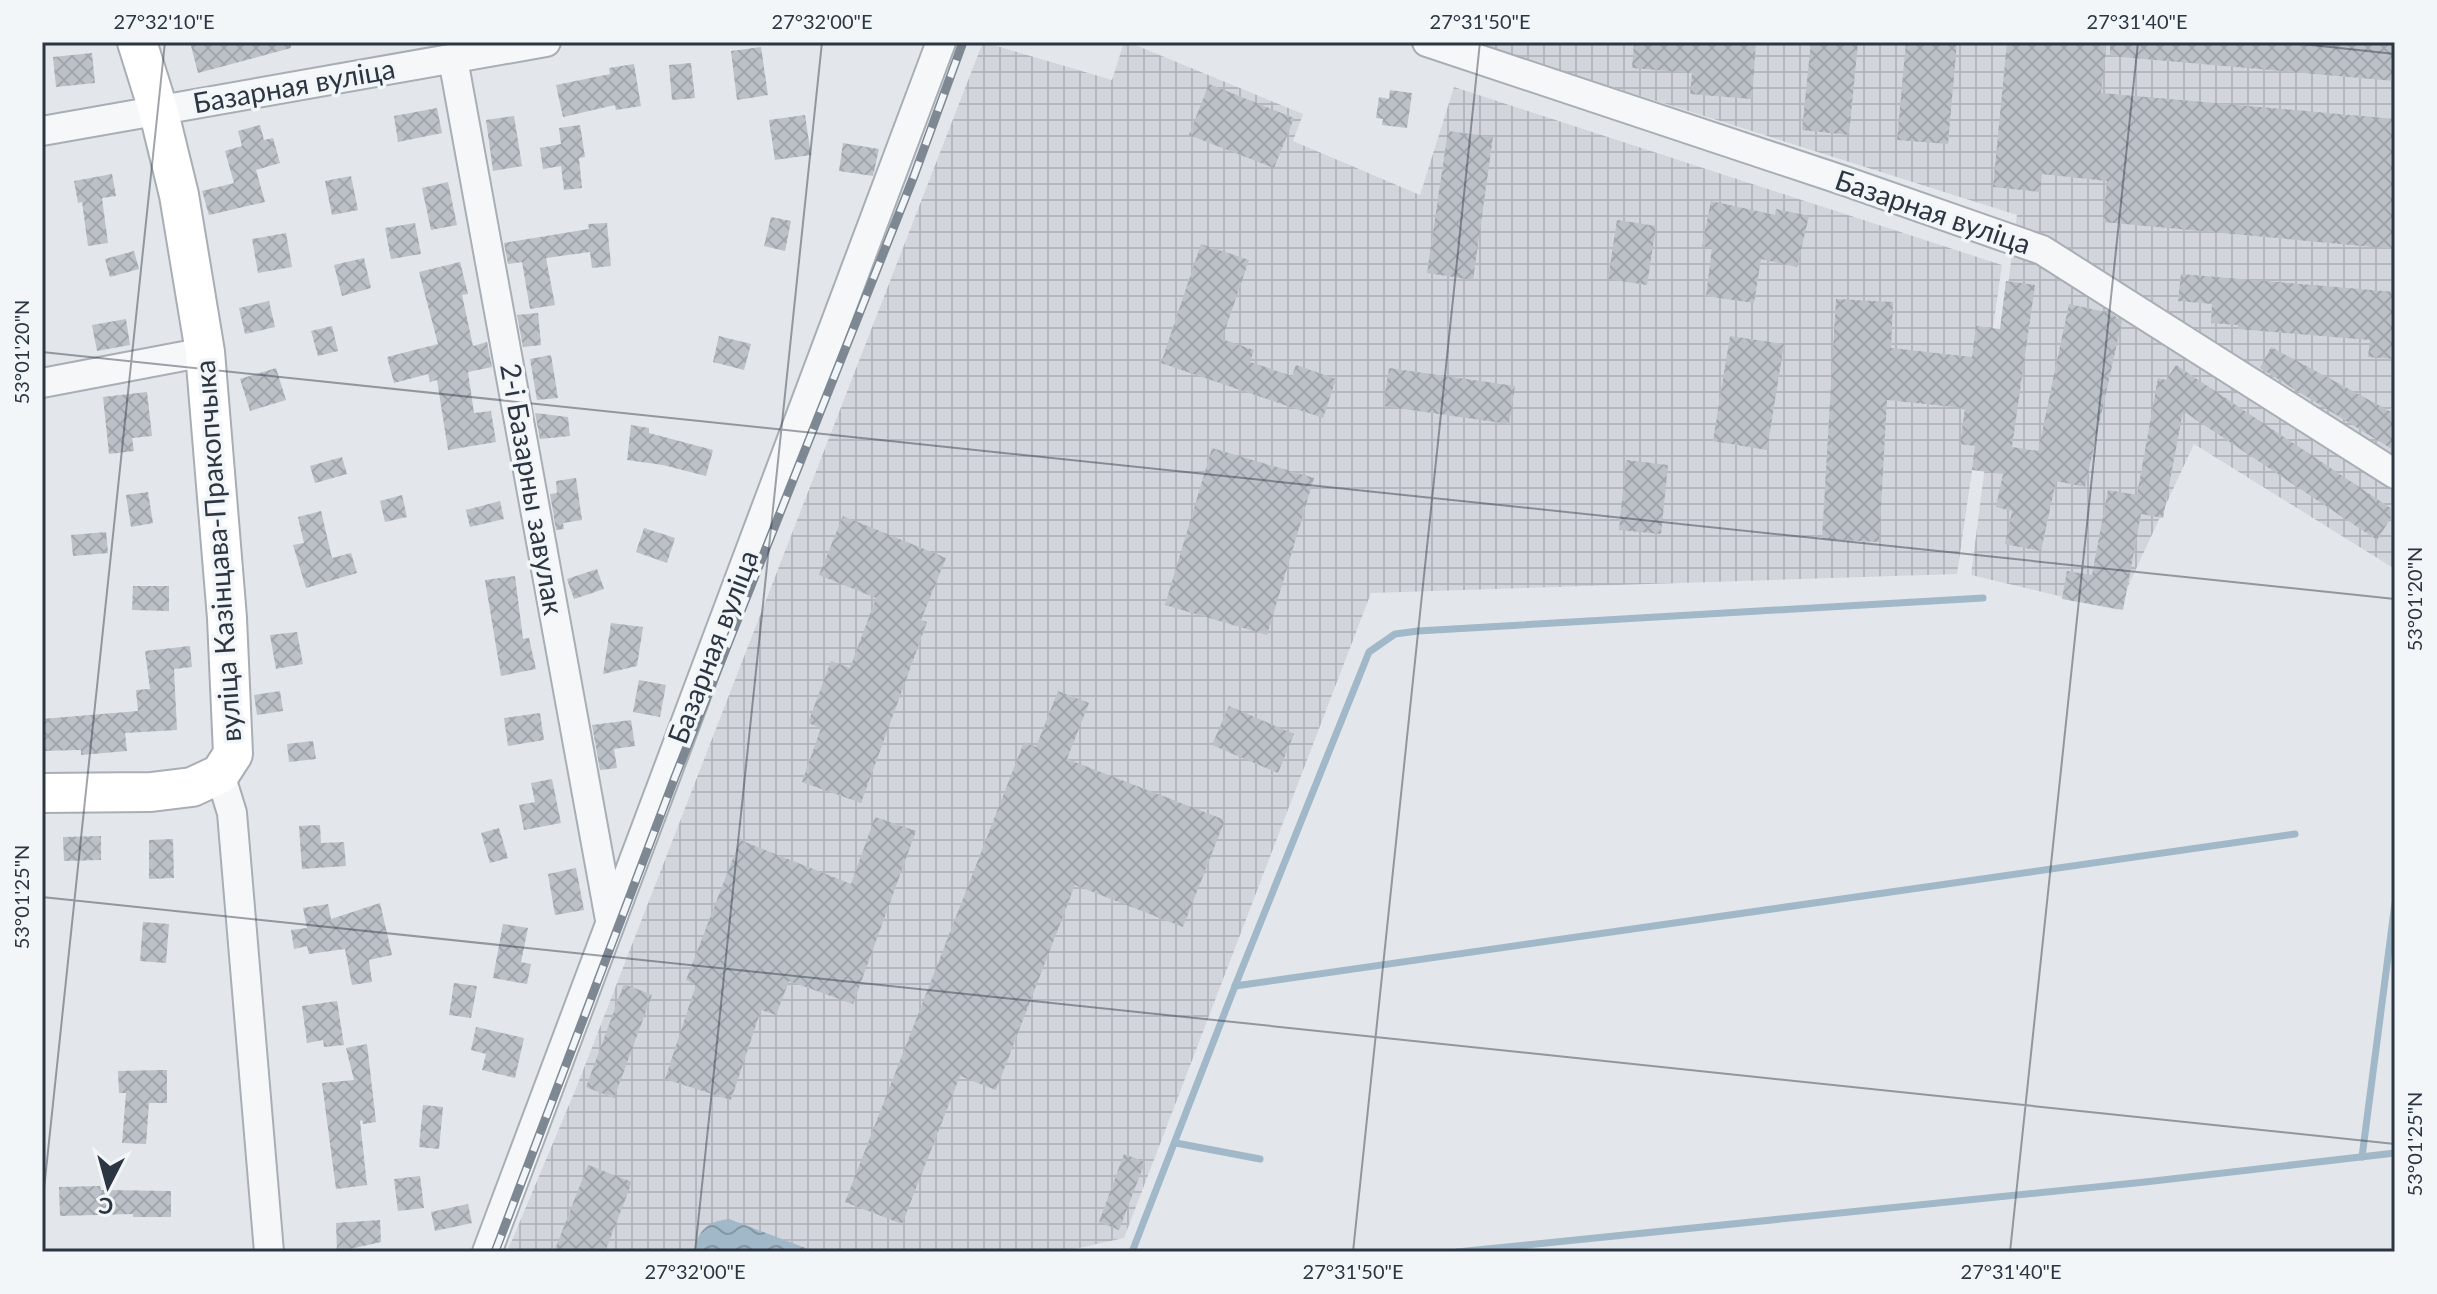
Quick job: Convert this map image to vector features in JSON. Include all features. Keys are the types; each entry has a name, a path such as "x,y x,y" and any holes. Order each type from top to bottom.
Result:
{"street":[{"name":"вуліца Казінцава-Пракопчыка","path":"137,42 158,109 179,195 205,352 234,729 233,754 220,774 232,813 269,1252"},
{"name":"Базарная вуліца","path":"42,131 546,42"},
{"name":"Базарная вуліца","path":"487,1252 941,42"},
{"name":"Базарная вуліца","path":"1427,42 2042,250 2395,474"},
{"name":"2-і Базарны завулак","path":"453,59 610,920"},
{"path":"42,383 205,352"},
{"path":"42,793 151,792 192,787 220,774"}],"shaded area":[{"path":"983,42 1112,80 1124,42 1128,42 1303,114 1293,141 1420,195 1454,87 2002,265 1957,574 1371,593 1124,1238 1061,1252 507,1252 577,1086"},
{"path":"1470,42 2395,42 2395,569 2194,444 2117,610 1971,575 2017,215"}],"water":[{"path":"729,1219 816,1252 694,1252 705,1228"}],"building":[{"path":"190,42 291,42 291,48 198,73"},
{"path":"1634,42 1756,42 1752,99 1690,94 1692,73 1632,68"},
{"path":"1811,42 1858,42 1849,135 1802,130"},
{"path":"1906,42 1957,42 1948,144 1897,140"},
{"path":"2007,42 2107,42 2101,93 2395,119 2395,249 2103,222 2107,181 2042,174 2040,192 1993,187"},
{"path":"2110,42 2395,42 2395,81 2110,56"},
{"path":"761,47 768,95 737,100 731,51"},
{"path":"92,53 95,83 56,87 53,57"},
{"path":"691,63 695,98 672,100 669,65"},
{"path":"634,64 641,106 616,110 615,105 563,117 556,85 610,74 609,68"},
{"path":"1209,84 1294,118 1274,168 1189,135"},
{"path":"1390,90 1412,93 1407,128 1382,125 1383,119 1376,118 1379,97 1389,99"},
{"path":"437,108 442,133 398,142 394,116"},
{"path":"805,115 811,155 775,160 769,120"},
{"path":"514,116 522,166 493,171 486,120"},
{"path":"260,125 264,140 273,138 280,163 256,170 265,202 209,215 202,191 234,183 225,151 242,146 238,131"},
{"path":"580,125 585,157 579,158 582,188 564,190 561,166 543,169 540,148 561,144 559,128"},
{"path":"1448,131 1493,137 1473,280 1427,273"},
{"path":"843,143 879,149 873,176 839,171"},
{"path":"112,174 116,196 102,198 108,243 88,246 82,202 78,203 74,181"},
{"path":"351,176 358,210 332,215 325,181"},
{"path":"448,182 457,225 431,230 422,188"},
{"path":"1711,201 1775,215 1776,209 1809,216 1797,267 1761,259 1754,303 1706,296 1712,248 1702,246"},
{"path":"771,217 791,221 785,251 764,246"},
{"path":"1617,220 1656,226 1647,285 1608,279"},
{"path":"415,223 421,254 391,259 385,228"},
{"path":"607,223 611,266 592,268 590,252 546,258 555,305 530,309 522,262 508,264 504,243 589,229 588,224"},
{"path":"286,233 292,267 258,273 252,239"},
{"path":"1201,244 1249,260 1222,339 1254,350 1250,362 1292,376 1296,365 1336,379 1323,418 1161,363"},
{"path":"134,251 139,269 110,277 105,259"},
{"path":"364,258 371,288 342,296 334,265"},
{"path":"460,262 468,294 462,295 473,346 487,342 492,367 468,372 474,413 491,411 496,442 448,450 437,380 430,382 428,374 394,383 387,357 438,344 419,272"},
{"path":"2181,274 2395,292 2395,359 2368,357 2370,340 2238,329 2238,325 2211,323 2212,304 2178,301"},
{"path":"2006,281 2035,285 2012,447 2038,451 2069,304 2110,313 2122,321 2085,487 2056,481 2041,551 2005,544 2012,511 1996,507 2003,474 1972,470 1975,446 1960,444 1965,408 1887,400 1879,542 1822,539 1836,299 1893,302 1891,348 1972,357 1976,326 2000,329"},
{"path":"269,301 275,327 245,334 239,308"},
{"path":"538,313 541,345 523,347 517,315"},
{"path":"126,319 130,345 97,351 92,325"},
{"path":"332,326 338,351 318,356 311,331"},
{"path":"719,336 751,344 744,370 713,362"},
{"path":"1730,336 1784,344 1767,450 1713,441"},
{"path":"2271,347 2395,414 2395,451 2260,368"},
{"path":"551,355 558,398 537,400 530,359"},
{"path":"2176,365 2395,511 2377,540 2183,411 2163,518 2141,514 2123,610 2062,599 2067,571 2092,575 2108,490 2137,495 2158,378 2166,380"},
{"path":"276,368 286,400 250,411 240,379"},
{"path":"1389,368 1515,386 1509,424 1383,406"},
{"path":"147,392 152,436 132,438 134,451 109,454 103,397"},
{"path":"535,413 568,417 570,436 540,439"},
{"path":"631,425 649,428 649,433 713,450 706,476 627,460"},
{"path":"1212,448 1314,478 1267,635 1165,605"},
{"path":"342,457 347,474 315,483 310,466"},
{"path":"1626,460 1668,465 1661,534 1619,530"},
{"path":"576,478 582,520 563,523 564,529 556,530 550,494 557,493 556,481"},
{"path":"148,492 153,523 131,527 126,495"},
{"path":"402,495 407,517 385,522 380,501"},
{"path":"500,501 504,519 470,527 466,510"},
{"path":"321,511 332,558 351,553 357,573 306,588 293,545 304,543 298,517"},
{"path":"843,516 946,558 921,620 927,622 861,803 802,782 821,728 808,723 831,661 850,668 876,598 819,575"},
{"path":"644,528 675,538 667,563 636,552"},
{"path":"106,532 108,553 73,556 71,535"},
{"path":"597,569 604,589 574,599 567,579"},
{"path":"515,576 523,639 529,638 536,669 501,676 485,580"},
{"path":"133,586 169,586 169,611 132,610"},
{"path":"611,623 643,627 637,666 603,674"},
{"path":"297,632 303,664 276,669 270,635"},
{"path":"190,646 192,667 174,669 177,730 125,733 127,751 81,755 81,750 42,751 42,719 138,711 136,690 150,689 145,651"},
{"path":"639,680 666,685 660,717 633,712"},
{"path":"280,691 283,711 257,715 254,695"},
{"path":"1058,691 1089,703 1067,759 1225,820 1183,927 1075,885 996,1090 960,1076 902,1224 845,1202 1024,742 1036,747"},
{"path":"1229,706 1294,734 1278,773 1212,745"},
{"path":"540,713 544,740 508,746 504,718"},
{"path":"631,720 635,746 614,749 617,768 600,770 592,725"},
{"path":"313,741 316,759 289,762 287,744"},
{"path":"552,779 561,823 524,830 519,805 535,802 531,783"},
{"path":"875,817 916,831 853,1004 789,981 776,1015 761,1010 731,1100 665,1079 696,985 686,980 740,840 851,884"},
{"path":"320,825 321,843 344,842 346,866 302,869 299,826"},
{"path":"499,828 508,858 490,863 481,833"},
{"path":"101,836 101,860 64,861 63,837"},
{"path":"173,839 174,878 149,879 149,840"},
{"path":"576,868 584,910 555,915 548,874"},
{"path":"380,903 392,955 369,960 372,982 352,985 345,949 309,954 307,946 294,949 291,930 307,928 303,908 328,904 331,919"},
{"path":"143,922 169,924 166,963 140,961"},
{"path":"503,924 528,928 521,962 531,964 527,984 493,978"},
{"path":"454,983 477,986 471,1018 449,1015"},
{"path":"624,984 652,995 614,1098 586,1087"},
{"path":"337,1001 344,1045 324,1047 323,1040 307,1043 302,1006"},
{"path":"476,1027 524,1038 515,1078 482,1070 486,1054 471,1050"},
{"path":"367,1044 376,1122 363,1124 360,1121 367,1185 336,1189 322,1083 354,1080 346,1048"},
{"path":"167,1070 167,1103 149,1103 146,1144 122,1143 126,1093 119,1093 118,1071"},
{"path":"423,1105 443,1107 439,1149 419,1147"},
{"path":"1124,1154 1145,1162 1119,1230 1099,1222"},
{"path":"588,1165 632,1182 605,1252 554,1252"},
{"path":"420,1176 424,1208 398,1211 394,1179"},
{"path":"100,1186 101,1190 171,1191 171,1217 133,1217 133,1214 60,1216 59,1187"},
{"path":"468,1204 472,1223 435,1231 431,1212"},
{"path":"380,1220 381,1242 337,1252 336,1223"}],"waterway":[{"path":"1132,1252 1369,652 1395,634 1418,631 1983,598"},
{"path":"1235,986 2295,834"},
{"path":"2362,1157 2395,903"},
{"path":"1176,1143 1260,1159"},
{"path":"1457,1252 2145,1182 2395,1153"}],"railway":[{"path":"495,1252 675,777 914,176 963,42"}]}
